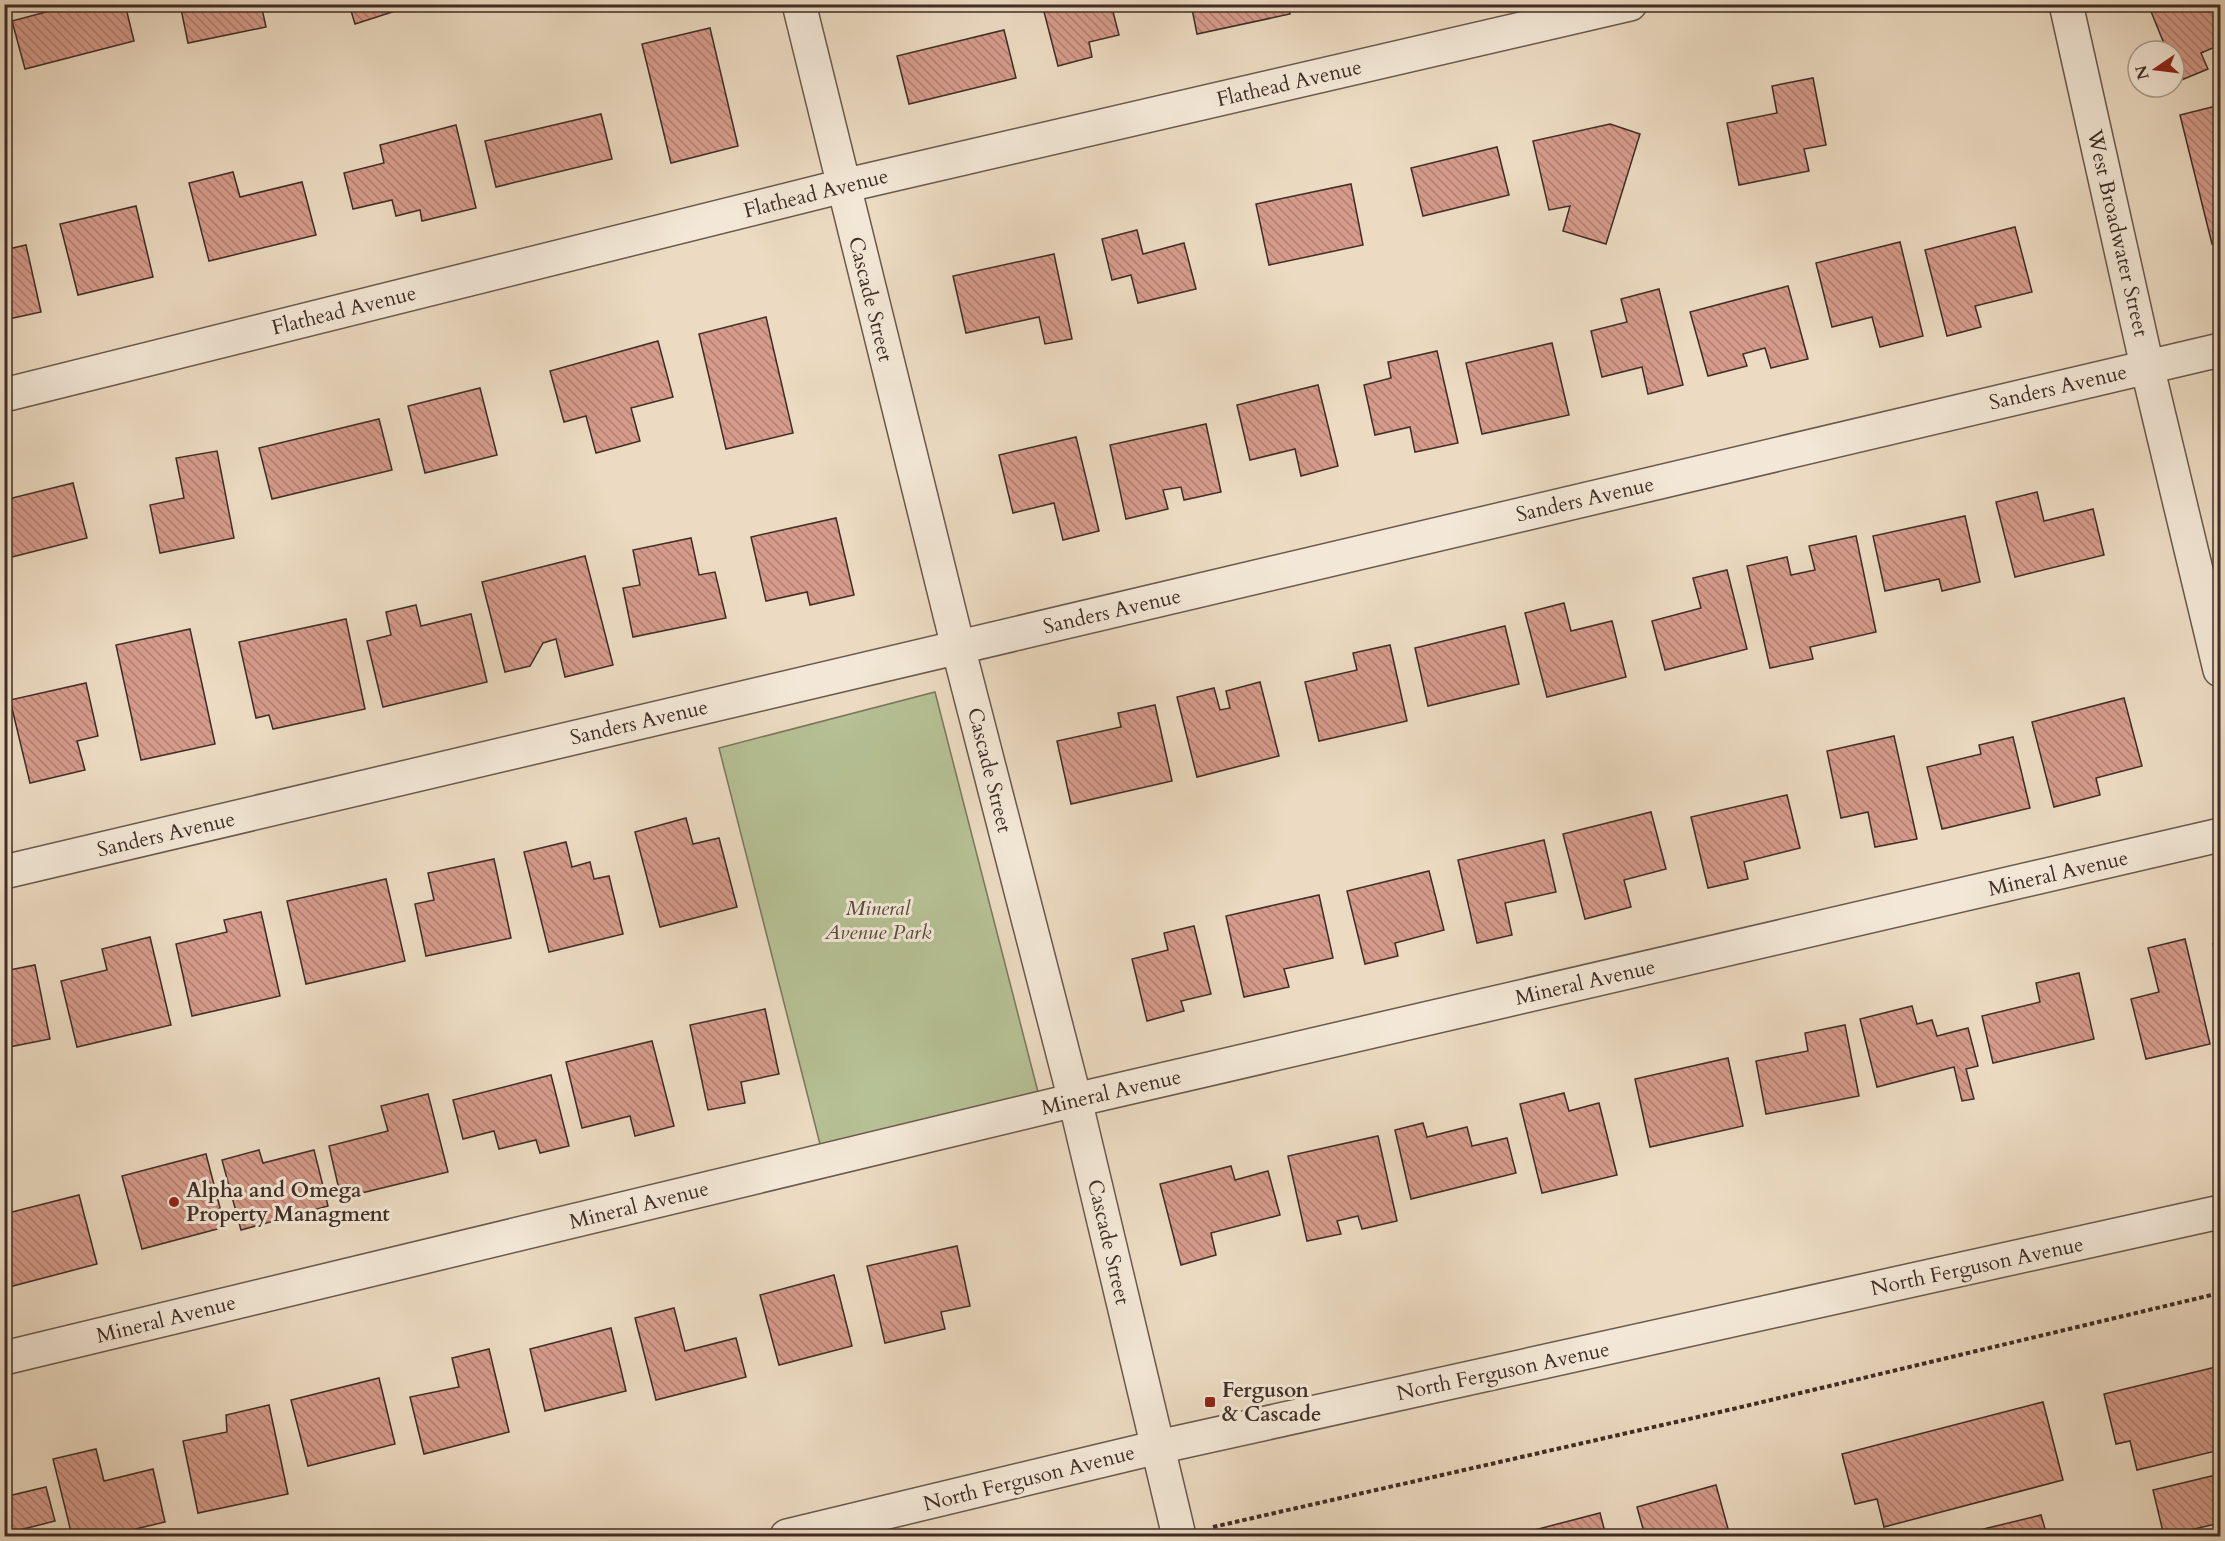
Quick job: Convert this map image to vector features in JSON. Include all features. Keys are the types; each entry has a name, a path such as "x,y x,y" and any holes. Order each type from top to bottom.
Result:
{"street":[{"name":"Cascade Street","path":"800,4 958,647 1075,1100 1178,1536"},
{"name":"Flathead Avenue","path":"4,395 843,186 1630,4"},
{"name":"West Broadwater Street","path":"2066,4 2147,366 2220,670"},
{"name":"Sanders Avenue","path":"4,872 2220,350"},
{"name":"Mineral Avenue","path":"4,1358 1075,1100 2220,835"},
{"name":"North Ferguson Avenue","path":"787,1536 1158,1447 2220,1212"}],"path":[{"path":"1178,1536 2220,1293"}],"green space":[{"name":"Mineral Avenue Park","path":"935,692 1038,1092 821,1148 719,748"}],"building":[{"path":"76,4 125,4 134,41 25,69 12,21"},
{"path":"180,4 261,4 266,27 188,43"},
{"path":"349,4 414,4 414,5 355,24"},
{"path":"1042,4 1111,4 1119,35 1089,42 1092,57 1058,66"},
{"path":"1191,4 1288,4 1290,14 1197,34"},
{"path":"2148,4 2220,4 2220,45 2201,53 2208,69 2186,78 2186,39 2162,39"},
{"path":"710,28 738,146 671,163 642,44"},
{"path":"1004,30 1016,78 909,104 897,56"},
{"path":"1813,78 1826,145 1804,149 1809,171 1739,185 1727,123 1777,113 1772,86"},
{"path":"2220,105 2220,241 2212,244 2180,115"},
{"path":"601,114 612,159 496,187 485,141"},
{"path":"1610,124 1640,134 1606,244 1563,231 1570,206 1549,210 1533,141"},
{"path":"456,125 476,208 422,221 420,210 396,216 392,200 353,209 344,173 384,163 380,145"},
{"path":"1497,147 1509,195 1423,216 1411,168"},
{"path":"233,172 240,197 302,182 316,235 209,261 189,183"},
{"path":"1351,184 1363,245 1269,265 1256,204"},
{"path":"136,206 153,277 78,295 60,224"},
{"path":"2015,227 2032,292 1975,306 1981,327 1947,336 1925,250"},
{"path":"1137,230 1143,254 1184,243 1196,289 1138,303 1131,275 1112,280 1102,239"},
{"path":"1900,242 1923,336 1880,347 1872,317 1832,327 1816,263"},
{"path":"26,245 41,312 4,320 4,250"},
{"path":"1054,254 1072,339 1045,344 1039,317 966,333 953,276"},
{"path":"1788,286 1808,359 1771,368 1765,348 1743,354 1747,366 1708,376 1690,312"},
{"path":"1659,289 1683,385 1648,394 1642,367 1602,377 1591,331 1627,322 1621,299"},
{"path":"766,317 793,433 726,449 699,334"},
{"path":"658,341 673,397 631,408 640,441 596,453 586,416 564,422 550,371"},
{"path":"1552,343 1569,415 1482,434 1466,363"},
{"path":"1437,351 1458,443 1415,452 1410,427 1375,435 1364,385 1391,378 1388,362"},
{"path":"1318,385 1338,466 1301,476 1295,449 1250,460 1237,405"},
{"path":"480,388 497,455 425,473 408,406"},
{"path":"379,419 392,470 272,499 259,448"},
{"path":"1206,424 1221,492 1184,500 1181,487 1163,490 1168,509 1126,519 1110,445"},
{"path":"1076,437 1099,531 1063,540 1054,503 1013,513 999,455"},
{"path":"217,451 234,538 160,553 150,505 184,498 176,458"},
{"path":"73,483 87,538 4,559 4,500"},
{"path":"2037,492 2044,521 2093,509 2104,555 2015,577 1996,502"},
{"path":"1965,516 1980,582 1942,591 1939,579 1885,591 1873,536"},
{"path":"836,518 854,595 810,605 807,592 766,601 751,537"},
{"path":"1856,536 1876,632 1810,647 1813,659 1770,668 1747,566 1787,557 1791,575 1815,570 1809,546"},
{"path":"691,538 699,575 715,572 726,618 633,637 623,588 640,585 633,550"},
{"path":"585,556 613,665 565,677 556,639 543,643 530,666 505,672 482,582"},
{"path":"1727,570 1747,649 1665,670 1652,621 1701,608 1693,578"},
{"path":"1564,603 1571,631 1612,621 1626,677 1547,697 1525,613"},
{"path":"416,605 421,626 471,614 487,682 383,707 367,641 391,635 386,612"},
{"path":"346,619 365,709 273,729 269,715 256,718 239,642"},
{"path":"1505,626 1519,684 1428,706 1415,648"},
{"path":"190,629 215,744 141,760 116,645"},
{"path":"1390,645 1407,721 1319,741 1305,682 1357,670 1353,653"},
{"path":"1260,682 1279,756 1197,777 1177,697 1214,688 1220,710 1230,708 1226,691"},
{"path":"86,683 98,736 77,741 85,770 30,783 10,700"},
{"path":"2124,698 2142,766 2096,778 2100,795 2054,807 2032,722"},
{"path":"1155,705 1172,781 1071,804 1057,741 1121,727 1118,713"},
{"path":"1894,736 1917,839 1875,847 1868,812 1841,818 1827,751"},
{"path":"2013,737 2030,808 1942,829 1927,767 1981,754 1979,745"},
{"path":"1787,795 1800,848 1744,862 1748,879 1708,888 1691,817"},
{"path":"1651,812 1666,869 1624,880 1631,907 1585,919 1563,834"},
{"path":"686,818 693,844 719,838 737,907 660,927 635,832"},
{"path":"1544,840 1556,892 1505,903 1512,935 1477,943 1458,860"},
{"path":"566,842 572,867 590,862 594,879 609,876 623,934 549,952 524,852"},
{"path":"494,859 511,938 426,956 415,904 434,900 428,873"},
{"path":"1429,871 1444,930 1395,943 1398,956 1365,964 1347,891"},
{"path":"386,879 405,961 306,984 287,901"},
{"path":"1319,895 1333,958 1284,969 1289,987 1244,997 1226,916"},
{"path":"261,912 280,996 192,1016 176,944 227,932 224,920"},
{"path":"1194,926 1211,994 1181,1001 1184,1011 1147,1021 1132,959 1168,950 1164,933"},
{"path":"150,937 171,1025 77,1047 61,981 107,970 102,949"},
{"path":"2185,939 2210,1044 2146,1059 2131,999 2159,992 2148,948"},
{"path":"2220,943 2220,975 2213,944"},
{"path":"35,965 50,1039 4,1048 4,971"},
{"path":"2079,973 2094,1039 1993,1063 1982,1016 2040,1002 2036,983"},
{"path":"1912,1006 1917,1024 1932,1020 1937,1036 1968,1028 1978,1066 1966,1069 1974,1099 1962,1101 1954,1067 1877,1087 1860,1019"},
{"path":"765,1009 779,1074 741,1082 745,1103 708,1110 690,1025"},
{"path":"1845,1025 1859,1096 1766,1114 1756,1061 1808,1051 1805,1033"},
{"path":"652,1041 674,1126 635,1136 630,1116 582,1128 566,1062"},
{"path":"1728,1058 1743,1126 1650,1147 1635,1079"},
{"path":"551,1075 569,1146 540,1153 536,1140 499,1149 494,1131 463,1139 453,1100"},
{"path":"1564,1093 1569,1111 1599,1103 1617,1175 1542,1193 1520,1104"},
{"path":"428,1094 448,1172 341,1198 329,1146 388,1131 381,1106"},
{"path":"1423,1123 1427,1137 1467,1127 1472,1146 1507,1138 1516,1173 1411,1199 1395,1130"},
{"path":"1378,1136 1397,1221 1362,1229 1358,1216 1337,1221 1341,1234 1307,1241 1288,1156"},
{"path":"259,1150 263,1163 314,1150 328,1206 241,1230 222,1160"},
{"name":"Alpha and Omega Property Managment","path":"206,1154 225,1227 142,1249 122,1176"},
{"path":"1231,1166 1235,1180 1268,1171 1280,1215 1211,1233 1216,1255 1181,1265 1160,1184"},
{"path":"79,1195 97,1264 9,1287 4,1269 4,1214"},
{"path":"957,1246 970,1306 941,1312 945,1329 885,1343 867,1266"},
{"path":"834,1275 852,1346 779,1365 760,1295"},
{"path":"674,1308 685,1351 736,1338 746,1377 656,1400 635,1318"},
{"path":"611,1328 626,1391 545,1411 530,1349"},
{"path":"489,1349 509,1432 424,1454 410,1397 459,1387 452,1358"},
{"path":"2220,1366 2220,1450 2137,1470 2130,1441 2116,1444 2104,1394"},
{"path":"379,1378 395,1444 308,1466 291,1400"},
{"path":"2043,1402 2063,1480 1884,1527 1877,1499 1855,1504 1842,1454"},
{"path":"269,1405 288,1494 198,1513 183,1441 227,1432 226,1415"},
{"path":"96,1449 104,1481 153,1469 165,1522 106,1536 72,1536 53,1459"},
{"path":"2220,1474 2220,1523 2164,1536 2153,1490"},
{"path":"4,1483 8,1496 46,1487 55,1521 4,1534"},
{"path":"1716,1485 1730,1536 1645,1536 1637,1507"},
{"path":"1600,1513 1606,1536 1515,1536 1515,1535"},
{"path":"2041,1515 2047,1536 1955,1536"}],"place":[{"name":"Alpha and Omega Property Managment","path":"174,1202"},
{"name":"Ferguson & Cascade","path":"1210,1402"}]}
